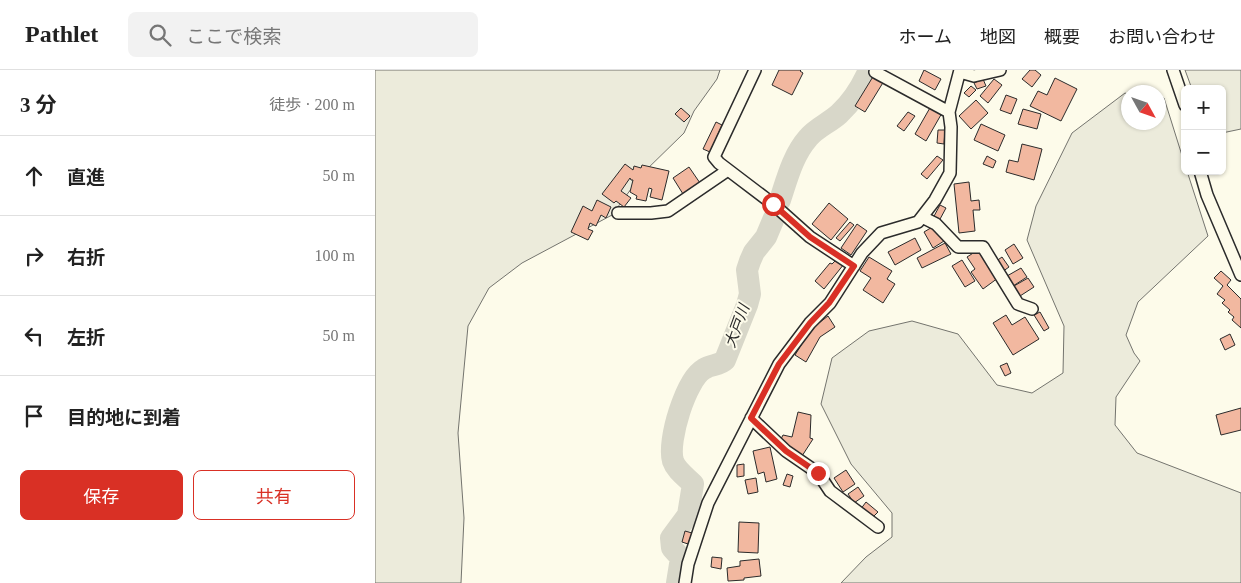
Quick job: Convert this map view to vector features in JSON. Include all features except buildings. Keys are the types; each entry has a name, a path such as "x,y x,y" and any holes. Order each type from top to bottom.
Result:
{"street":[{"path":"755,70 715,157 719,163 773,204 810,237 854,266"},
{"path":"685,583 688,564 708,503 779,364 810,323 829,303 862,253 881,233 918,222 935,200 950,173 951,127 949,112 960,71 974,76 1000,70"},
{"path":"1173,70 1181,93"},
{"path":"875,72 949,112"},
{"path":"618,213 668,211 728,170"},
{"path":"1201,175 1207,195 1241,275"},
{"path":"922,217 937,224 958,247 983,247 1018,304 1032,309"},
{"path":"751,418 786,451 818,473 830,491 878,527"}],"shaded area":[{"path":"375,70 720,70 717,79 694,111 684,133 642,174 612,215 522,263 489,288 468,326 458,433 464,518 461,583 375,583"},
{"path":"1185,70 1241,70 1241,129 1226,132 1226,85 1191,85"},
{"path":"1121,96 1121,130 1166,130 1166,104 1181,152 1181,175 1188,175 1208,236 1138,302 1126,335 1140,361 1116,397 1115,425 1137,453 1241,493 1241,583 841,583 866,557 892,537 892,513 851,464 821,404 832,358 869,331 912,321 958,334 997,385 1032,393 1063,373 1064,326 1027,240 1036,206 1072,133"}],"waterway":[{"name":"大戸川","path":"780,200 798,152 811,134 839,114 848,104 860,88 869,70"},
{"name":"大戸川","path":"677,583 681,558 672,548 671,538 688,515 693,484 673,461 672,452 675,426 685,397 697,375 707,367 725,360 750,294 747,270 750,261 754,252 766,237 774,218"}],"route":[{"path":"773,204 810,237 854,266 829,303 810,323 779,364 751,418 786,451 818,473"}]}
